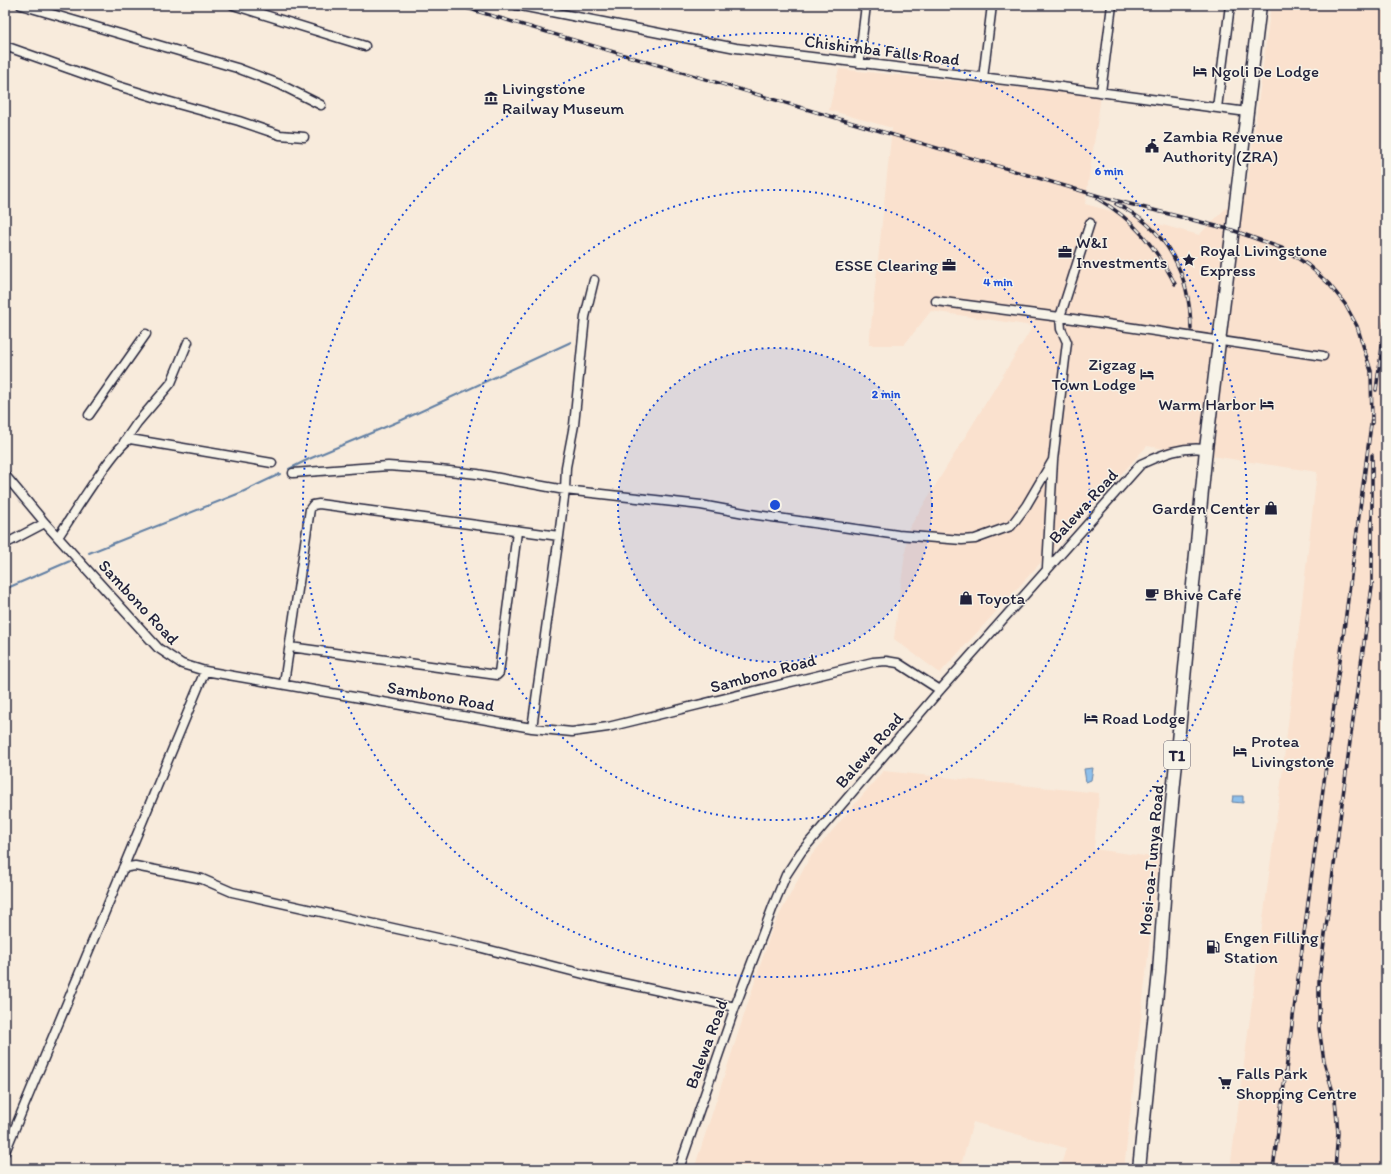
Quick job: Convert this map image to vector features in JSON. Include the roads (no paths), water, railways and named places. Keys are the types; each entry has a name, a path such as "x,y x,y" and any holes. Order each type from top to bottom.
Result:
{"highway":[{"name":"Mosi-oa-Tunya Road","path":"1139,1169 1159,972 1167,856 1206,449 1260,5"}],"street":[{"path":"20,5 237,68 279,84 321,105"},
{"path":"233,5 365,46"},
{"name":"Chishimba Falls Road","path":"516,5 736,48 1101,92 1247,112"},
{"path":"859,63 866,5"},
{"path":"984,78 992,5"},
{"path":"1101,92 1112,5"},
{"path":"1217,108 1230,5"},
{"path":"5,46 115,85 239,121 280,135 304,137"},
{"path":"1047,568 1053,460 1066,342 1061,329 1060,317 1090,223"},
{"path":"532,728 565,490 566,467 574,424 585,317 594,280"},
{"path":"936,301 1060,317 1323,356"},
{"path":"88,415 146,334"},
{"path":"58,537 137,423 171,383 188,342"},
{"path":"124,442 130,439 138,440 272,463"},
{"name":"Balewa Road","path":"679,1169 734,1007 786,875 797,857 940,690 1141,464 1178,449 1195,447 1206,449"},
{"path":"293,473 361,467 402,466 477,474 565,490 701,505 750,514 898,535 962,540 975,539 1011,526 1026,506 1053,460"},
{"name":"Sambono Road","path":"5,475 58,537 158,648 182,664 205,670 532,728 572,732 608,727 873,662 886,661 898,663 940,690"},
{"path":"284,683 310,509 313,505 403,515 517,532 559,536"},
{"path":"5,544 46,523"},
{"path":"290,647 497,675 499,673 517,532"},
{"path":"5,1152 205,670"},
{"path":"123,868 135,866 202,879 232,892 478,947 600,978 734,1007"}],"water":[{"path":"1093,768 1091,780 1086,782 1084,769"},
{"path":"1233,796 1243,796 1243,803 1232,802"}],"waterway":[{"path":"289,469 309,459 402,420 571,342"},
{"path":"89,553 240,493 280,474"},
{"path":"5,589 70,561"}],"railway":[{"path":"456,5 1102,197 1232,230 1284,249 1308,265 1329,284 1345,304 1357,326 1371,371 1372,423"},
{"path":"1098,199 1111,207 1133,225 1152,246 1175,284"},
{"path":"1116,204 1134,214 1149,226 1162,240 1172,255 1186,290 1190,309 1191,329"},
{"path":"1376,390 1386,318"},
{"path":"1273,1169 1372,417"},
{"path":"1335,1169 1338,1133 1335,1099 1324,1061 1319,1028 1319,981 1351,734 1372,587 1372,455"}],"place":[{"name":"Ngoli De Lodge","path":"1200,71"},
{"name":"Livingstone Railway Museum","path":"491,98"},
{"name":"Zambia Revenue Authority (ZRA)","path":"1152,146"},
{"name":"W&I Investments","path":"1065,252"},
{"name":"Royal Livingstone Express","path":"1189,260"},
{"name":"ESSE Clearing","path":"949,265"},
{"name":"Zigzag Town Lodge","path":"1147,374"},
{"name":"Warm Harbor","path":"1267,404"},
{"name":"Garden Center","path":"1271,508"},
{"name":"Bhive Cafe","path":"1152,594"},
{"name":"Toyota","path":"966,598"},
{"name":"Road Lodge","path":"1091,718"},
{"name":"Protea Livingstone","path":"1240,751"},
{"name":"Engen Filling Station","path":"1213,947"},
{"name":"Falls Park Shopping Centre","path":"1225,1083"}]}
